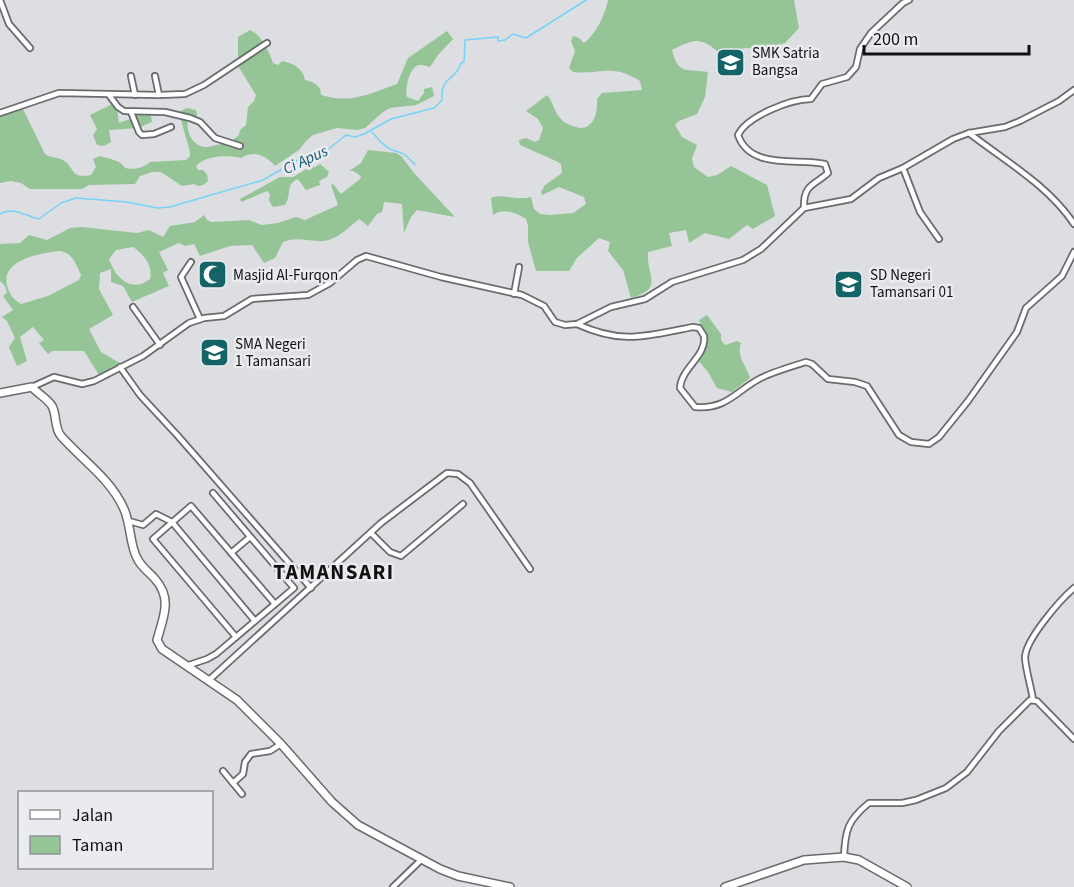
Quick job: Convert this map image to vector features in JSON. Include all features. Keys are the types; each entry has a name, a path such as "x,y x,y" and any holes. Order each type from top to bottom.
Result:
{"main road":[{"path":"0,393 32,387 49,402 58,432 84,457 123,506 138,560 156,580 165,595 166,610 158,642 162,649 237,700 281,744 346,816 374,835 421,860 458,876 510,887"},
{"path":"725,887 804,860 843,856 859,860 907,887"}],"street":[{"path":"0,0 9,24 30,48"},
{"path":"804,208 806,192 810,184 822,179 828,173 825,164 811,161 772,160 751,154 739,140 739,131 752,120 787,103 799,99 812,99 822,84 847,77 856,67 860,49 871,33 909,0"},
{"path":"0,113 59,93 185,94 198,89 267,43"},
{"path":"130,75 135,95"},
{"path":"155,76 159,95"},
{"path":"577,324 611,307 645,299 672,282 743,260 761,249 804,208 851,199 879,178 903,168 953,139 969,133 1005,127 1020,121 1059,101 1074,90"},
{"path":"109,95 120,109 131,112 165,112 190,118 200,122 219,140 240,146"},
{"path":"131,112 142,135 154,134 171,127"},
{"path":"969,133 1033,179 1061,207 1074,224"},
{"path":"903,168 920,213 939,239"},
{"path":"32,387 54,377 86,384 137,360 185,325 200,319 224,316 252,299 308,295 330,283 357,260 366,256 539,302 558,324 577,324 596,332 631,338 693,327 699,328 704,336 704,347 680,381 682,394 695,407 703,408 721,404 734,398 760,378 806,362 812,364 828,379 855,382 867,386 899,435 911,442 928,444 939,437 968,401 1017,332 1026,308 1062,276 1074,252"},
{"path":"191,262 181,276 200,319"},
{"path":"514,294 519,267"},
{"path":"133,307 160,345"},
{"path":"120,367 140,395 311,588"},
{"path":"208,681 371,533 441,476 452,472 470,483 530,569"},
{"path":"186,666 207,659 294,588 213,493"},
{"path":"371,533 390,552 401,556 463,504"},
{"path":"236,637 153,539 172,522 191,506 275,604"},
{"path":"129,521 143,525 156,514 172,522 255,621"},
{"path":"231,553 250,537"},
{"path":"1033,700 1026,654 1033,638 1064,597 1074,588"},
{"path":"843,856 847,827 869,803 902,803 946,788 967,772 999,731 1030,700 1037,701 1074,739"},
{"path":"233,783 243,774 245,762 251,754 270,751 281,744"},
{"path":"223,771 242,794"},
{"path":"393,887 421,860"}],"green space":[{"path":"608,0 794,0 799,28 785,43 765,49 745,48 720,54 708,44 697,41 686,43 672,50 680,67 708,72 705,97 697,114 675,125 682,137 697,145 692,159 694,167 708,177 717,175 731,166 767,185 775,216 753,229 747,225 729,239 705,233 689,243 686,230 669,233 672,246 648,252 651,286 648,290 631,298 623,270 608,251 610,242 599,238 577,258 569,271 536,271 528,242 526,219 510,212 493,215 491,198 531,197 534,209 540,214 550,215 573,213 586,204 584,197 559,187 542,195 541,192 545,185 562,173 561,164 520,145 519,140 526,138 535,142 539,140 543,128 538,119 526,111 547,95 562,120 580,128 592,122 595,117 597,99 602,93 642,90 640,81 621,72 583,73 573,72 569,68 575,51 571,41 573,36 584,43 592,35 605,12"},
{"path":"250,30 261,40 273,63 278,65 282,61 294,65 300,69 305,80 318,86 321,95 332,98 360,97 397,84 408,58 447,31 453,39 430,67 417,66 409,77 407,97 418,101 424,89 432,87 434,96 416,105 390,108 365,128 358,130 337,128 313,135 299,150 275,166 267,159 255,154 241,158 223,156 211,158 196,166 198,170 203,170 207,174 208,181 198,186 194,184 182,186 161,172 140,176 135,184 89,185 82,189 30,189 21,183 11,181 0,183 0,111 21,105 45,154 63,160 76,174 84,176 91,175 96,167 93,159 100,156 118,161 125,168 132,169 150,162 186,160 190,152 181,120 173,115 187,108 196,110 197,114 196,118 188,118 187,123 194,142 203,147 228,144 246,125 248,107 256,95 238,66 238,37"},
{"path":"114,103 119,123 130,119 132,110 150,110 152,122 138,128 109,130 111,142 104,146 97,145 93,135 97,129 90,115"},
{"path":"368,150 396,153 455,217 417,210 404,233 402,204 384,202 382,212 377,214 368,226 359,219 329,240 287,240 283,242 275,258 264,263 252,245 230,246 200,256 194,244 185,246 179,243 159,252 168,270 163,273 169,286 132,302 123,286 111,282 111,269 100,273 99,289 113,315 89,329 101,352 123,365 99,375 84,351 52,351 48,354 39,343 44,340 33,327 20,337 27,361 17,366 9,347 15,338 7,321 2,317 13,310 3,296 7,293 0,281 0,244 20,243 29,235 47,240 70,228 82,227 137,233 149,230 163,237 170,226 195,222 204,215 212,222 249,220 262,225 296,217 305,220 338,205 331,185 333,184 341,194 360,179 361,176 349,171 361,163","holes":["133,247 144,257 151,274 150,279 136,285 120,277 109,259 116,250","59,251 73,259 81,275 79,280 48,296 21,304 10,294 7,285 10,269 24,259"]},
{"path":"320,164 329,172 327,177 319,181 320,185 306,190 298,179 294,181 285,205 273,207 267,191 241,202 240,199 280,177 293,177"},
{"path":"707,315 721,334 721,340 725,345 737,341 741,343 741,357 750,378 732,392 717,388 698,360 705,340 699,320"}],"waterway":[{"name":"Ci Apus","path":"0,214 15,211 39,219 61,203 76,198 127,202 157,208 170,207 263,180 305,156 326,151 346,135 355,137 391,119 434,108 442,100 443,87 446,82 464,62 465,40 498,37 498,41 505,40 513,34 526,38 586,0"},
{"path":"372,132 385,146 404,154 415,165"}],"place":[{"name":"SMK Satria Bangsa","path":"731,62"},
{"name":"Masjid Al-Furqon","path":"212,275"},
{"name":"SD Negeri Tamansari 01","path":"849,284"},
{"name":"SMA Negeri 1 Tamansari","path":"214,353"}],"district":[{"name":"TAMANSARI","path":"334,572"}]}
